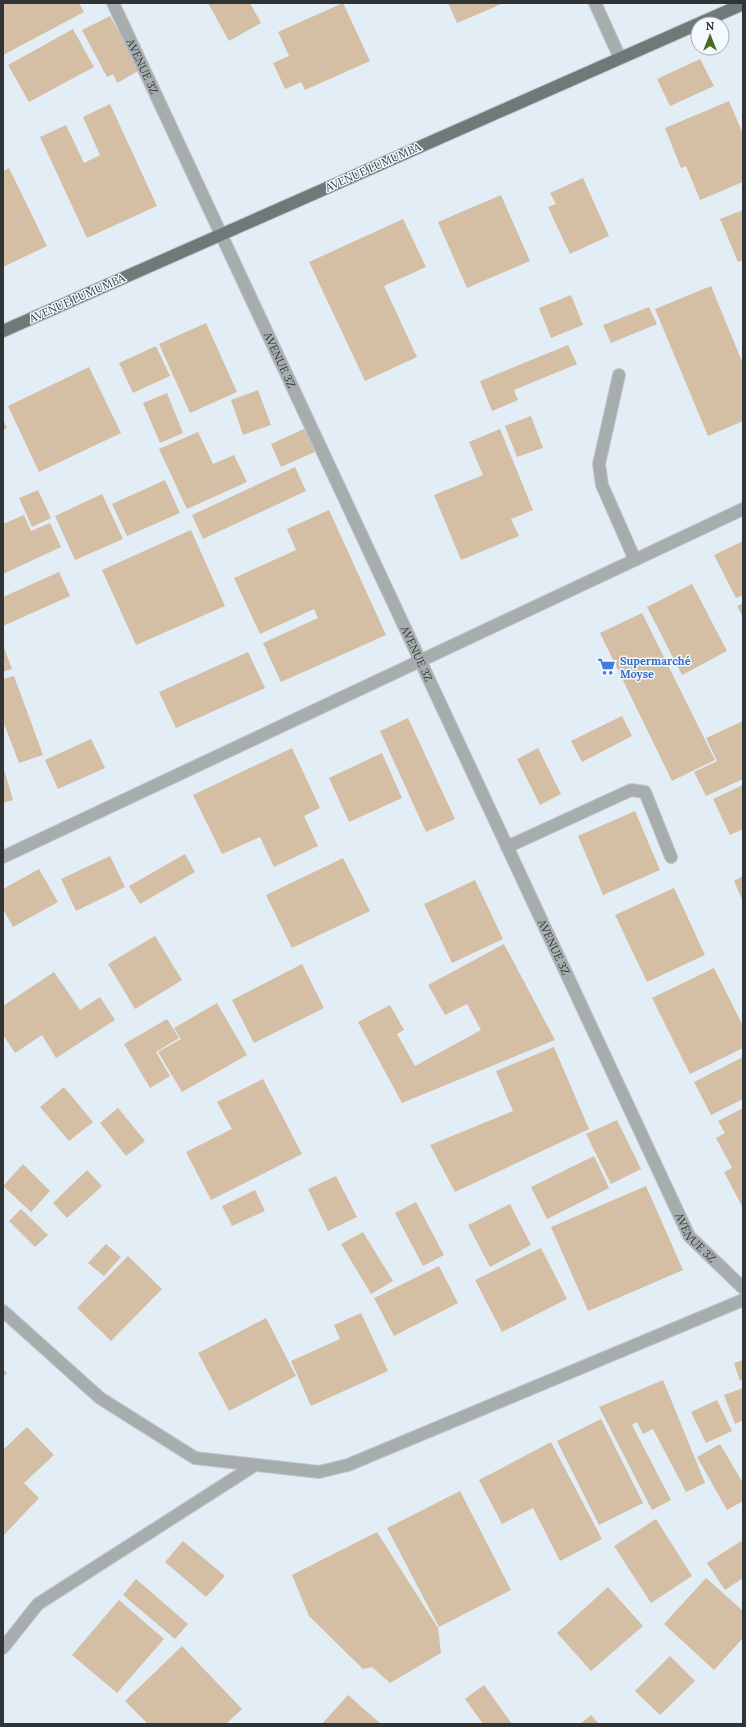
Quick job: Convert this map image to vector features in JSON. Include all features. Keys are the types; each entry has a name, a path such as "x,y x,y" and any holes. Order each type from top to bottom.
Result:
{"main road":[{"name":"AVENUE LUMUMBA","path":"3,331 743,4"}],"street":[{"name":"AVENUE 3Z","path":"113,3 689,1236 743,1288"},
{"path":"595,3 620,58"},
{"path":"619,375 598,464 602,485 635,560"},
{"path":"3,857 421,662 743,509"},
{"path":"507,847 631,790 644,792 671,857"},
{"path":"3,1311 100,1398 195,1458 319,1472 348,1466 743,1300"},
{"path":"3,1648 38,1604 255,1465"}],"building":[{"path":"3,3 79,3 84,12 3,55"},
{"path":"208,3 250,3 261,23 229,41"},
{"path":"343,3 370,61 305,90 301,82 285,89 273,63 289,56 278,32"},
{"path":"448,3 504,3 457,23"},
{"path":"110,16 140,70 117,83 113,74 107,77 82,30"},
{"path":"73,29 94,67 29,102 8,65"},
{"path":"700,59 714,86 670,106 657,79"},
{"path":"729,101 743,134 743,182 700,200 686,166 681,168 665,128"},
{"path":"110,104 157,206 87,238 40,137 66,125 84,163 100,155 83,117"},
{"path":"9,168 47,246 3,267 3,171"},
{"path":"583,178 609,236 570,254 548,207 556,204 550,193"},
{"path":"501,195 530,261 467,288 438,222"},
{"path":"743,210 743,260 738,262 720,219"},
{"path":"403,219 426,267 384,286 417,357 365,381 309,262"},
{"path":"711,286 743,364 743,421 708,436 655,309"},
{"path":"571,295 583,325 551,338 539,308"},
{"path":"649,307 657,324 611,343 603,325"},
{"path":"206,323 237,392 190,413 159,344"},
{"path":"568,345 577,364 514,390 518,400 492,411 480,381"},
{"path":"156,346 170,376 133,393 119,363"},
{"path":"89,367 121,433 39,472 8,406"},
{"path":"258,390 271,425 243,435 231,400"},
{"path":"167,393 183,433 160,443 143,403"},
{"path":"531,416 543,448 517,457 505,426"},
{"path":"3,419 7,428 3,430"},
{"path":"306,428 317,451 281,467 271,444"},
{"path":"500,429 533,510 511,519 519,536 461,560 434,495 483,475 469,442"},
{"path":"198,432 213,464 234,455 247,482 187,509 159,449"},
{"path":"295,467 306,491 203,539 192,515"},
{"path":"165,480 180,513 127,536 112,504"},
{"path":"38,490 51,518 32,527 19,498"},
{"path":"102,494 123,539 75,560 55,516"},
{"path":"329,510 386,635 281,682 263,643 318,618 314,609 260,634 234,578 296,550 287,529"},
{"path":"24,515 31,531 50,523 61,547 3,574 3,524"},
{"path":"191,530 225,606 136,645 102,570"},
{"path":"743,541 743,595 736,598 714,555"},
{"path":"59,572 70,596 3,626 3,597"},
{"path":"692,584 727,651 682,675 647,607"},
{"path":"743,603 743,617 737,606"},
{"path":"642,613 715,760 672,781 600,633"},
{"path":"3,645 12,669 3,672"},
{"path":"248,652 265,688 176,728 159,692"},
{"path":"14,676 43,755 19,763 3,721 3,679"},
{"path":"622,716 632,736 582,762 571,741"},
{"path":"408,718 455,819 426,832 380,731"},
{"path":"743,721 743,779 706,796 694,772 717,761 706,738"},
{"path":"91,739 105,768 58,789 45,760"},
{"path":"292,748 320,808 304,816 318,846 274,867 260,837 222,854 193,795"},
{"path":"538,748 561,794 540,805 517,759"},
{"path":"382,753 402,798 349,822 329,778"},
{"path":"3,766 13,800 3,803"},
{"path":"743,785 743,829 730,835 713,799"},
{"path":"635,811 660,870 603,895 578,836"},
{"path":"185,854 195,872 140,904 129,886"},
{"path":"110,856 125,887 76,911 61,879"},
{"path":"343,858 370,911 292,948 266,895"},
{"path":"39,869 58,902 13,927 3,909 3,889"},
{"path":"743,876 743,902 734,881"},
{"path":"475,880 503,939 452,963 424,904"},
{"path":"674,888 705,955 647,982 615,915"},
{"path":"155,936 182,980 135,1009 108,964"},
{"path":"504,944 555,1040 402,1103 358,1022 390,1005 404,1030 397,1034 415,1066 481,1030 467,1004 445,1015 428,985"},
{"path":"302,964 324,1008 254,1043 232,1000"},
{"path":"714,968 743,1026 743,1048 690,1074 652,998"},
{"path":"54,972 80,1010 100,997 115,1020 56,1058 42,1035 15,1053 3,1035 3,1006"},
{"path":"217,1003 247,1055 182,1092 158,1052 181,1039 174,1028"},
{"path":"167,1019 179,1038 156,1052 170,1076 150,1088 124,1044"},
{"path":"554,1047 589,1129 455,1192 430,1145 513,1111 496,1071"},
{"path":"743,1057 743,1099 711,1115 694,1082"},
{"path":"263,1079 302,1154 211,1200 186,1152 232,1129 217,1102"},
{"path":"64,1087 93,1122 69,1141 40,1107"},
{"path":"118,1108 145,1141 126,1156 100,1123"},
{"path":"743,1108 743,1208 724,1172 732,1168 716,1138 725,1133 718,1121"},
{"path":"617,1120 641,1169 611,1184 586,1134"},
{"path":"594,1156 609,1188 547,1219 531,1187"},
{"path":"23,1164 50,1191 31,1212 3,1186"},
{"path":"87,1170 102,1186 67,1218 53,1203"},
{"path":"336,1176 357,1217 328,1231 308,1189"},
{"path":"646,1186 683,1270 588,1311 551,1227"},
{"path":"255,1190 265,1211 232,1226 222,1206"},
{"path":"416,1202 444,1255 423,1266 395,1213"},
{"path":"510,1204 531,1245 490,1267 468,1225"},
{"path":"21,1209 48,1235 35,1247 9,1221"},
{"path":"363,1232 393,1281 371,1294 341,1244"},
{"path":"106,1244 121,1257 104,1276 88,1263"},
{"path":"541,1248 567,1299 502,1332 475,1280"},
{"path":"128,1256 162,1289 111,1341 77,1308"},
{"path":"439,1266 458,1303 394,1336 374,1298"},
{"path":"361,1313 388,1371 311,1406 291,1361 340,1339 334,1325"},
{"path":"266,1318 296,1376 229,1411 198,1353"},
{"path":"743,1360 743,1379 740,1381 734,1363"},
{"path":"3,1369 7,1373 3,1377"},
{"path":"663,1380 705,1483 686,1492 653,1429 643,1434 637,1422 632,1425 671,1500 652,1510 599,1407"},
{"path":"743,1388 743,1420 735,1424 724,1395"},
{"path":"717,1400 732,1431 706,1443 691,1412"},
{"path":"601,1419 643,1503 599,1525 557,1441"},
{"path":"27,1427 54,1455 24,1483 39,1498 3,1536 3,1450"},
{"path":"551,1442 602,1539 560,1561 533,1508 502,1524 479,1480"},
{"path":"720,1444 743,1483 743,1501 727,1510 697,1457"},
{"path":"460,1491 511,1590 439,1627 387,1528"},
{"path":"656,1519 692,1576 651,1603 614,1546"},
{"path":"377,1532 438,1628 441,1653 390,1683 372,1667 363,1669 309,1616 292,1575"},
{"path":"183,1541 225,1576 206,1597 165,1562"},
{"path":"741,1541 743,1544 743,1578 725,1590 707,1563"},
{"path":"706,1578 743,1611 743,1638 714,1670 664,1624"},
{"path":"136,1579 188,1624 175,1639 123,1595"},
{"path":"608,1587 643,1626 591,1671 557,1633"},
{"path":"119,1600 164,1639 117,1693 72,1655"},
{"path":"182,1646 242,1709 226,1724 148,1724 125,1701"},
{"path":"670,1656 695,1681 660,1715 635,1691"},
{"path":"484,1685 512,1724 483,1724 465,1699"},
{"path":"348,1695 381,1724 322,1724"},
{"path":"591,1715 599,1724 580,1724"}],"place":[{"name":"Supermarché Moyse","path":"607,667"}]}
